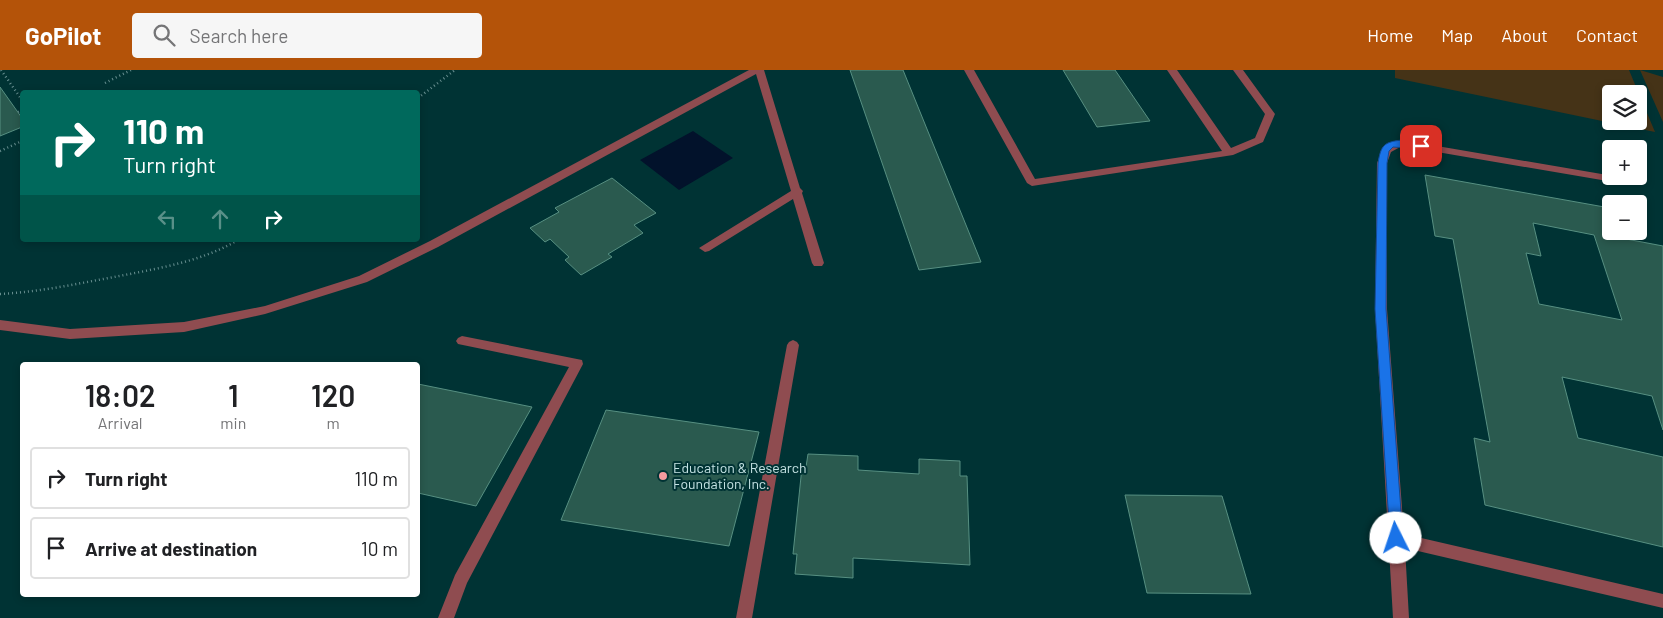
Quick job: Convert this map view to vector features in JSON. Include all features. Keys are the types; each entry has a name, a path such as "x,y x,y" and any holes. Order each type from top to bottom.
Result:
{"lane":[{"path":"0,325 70,334 184,327 265,310 363,279 434,244 758,70 798,191 818,263"},
{"path":"969,70 1032,183 1229,153 1259,140 1270,114 1238,70"},
{"path":"1172,70 1229,153"},
{"path":"1401,618 1380,309 1382,163 1384,150 1391,145 1402,143 1602,177"},
{"path":"705,248 798,191"},
{"path":"446,618 460,580 577,364 462,342"},
{"path":"744,618 793,345"},
{"path":"1396,538 1663,601"}],"path":[{"path":"1,70 20,97"},
{"path":"105,83 131,70"},
{"path":"420,96 455,70"},
{"path":"0,151 20,142"},
{"path":"0,294 34,292 164,267 223,249 235,242"}],"shaded area":[{"path":"1395,70 1629,70 1635,85 1602,85 1602,121 1395,78"},
{"path":"1640,70 1663,77 1663,122 1647,85"},
{"path":"1647,113 1655,132 1645,130 1647,130"}],"water":[{"path":"693,131 733,158 679,190 640,160"}],"building":[{"path":"850,70 903,70 981,262 919,270"},
{"path":"1063,70 1115,70 1150,121 1097,127"},
{"path":"0,87 20,115 20,128 0,136"},
{"path":"1425,175 1602,207 1602,240 1632,240 1663,246 1663,430 1652,396 1562,377 1578,438 1663,457 1663,547 1485,505 1474,438 1490,442 1453,239 1435,236","holes":["1533,223 1594,235 1622,320 1539,304 1526,253 1541,256"]},
{"path":"612,178 656,213 634,225 643,233 608,254 612,257 581,275 565,260 569,257 550,239 545,242 530,228 559,212 555,208"},
{"path":"420,384 532,407 476,506 420,493"},
{"name":"Education & Research Foundation, Inc.","path":"606,410 759,432 729,546 561,520"},
{"path":"808,454 858,456 858,470 919,474 919,459 960,461 960,476 967,476 970,565 853,558 853,578 795,574 797,554 793,554 802,467 806,467"},
{"path":"1125,495 1222,496 1251,594 1147,593"}],"place":[{"name":"Education & Research Foundation, Inc.","path":"663,476"}],"route":[{"path":"1396,538 1380,309 1382,163 1384,150 1391,145 1402,143 1421,146"}]}
